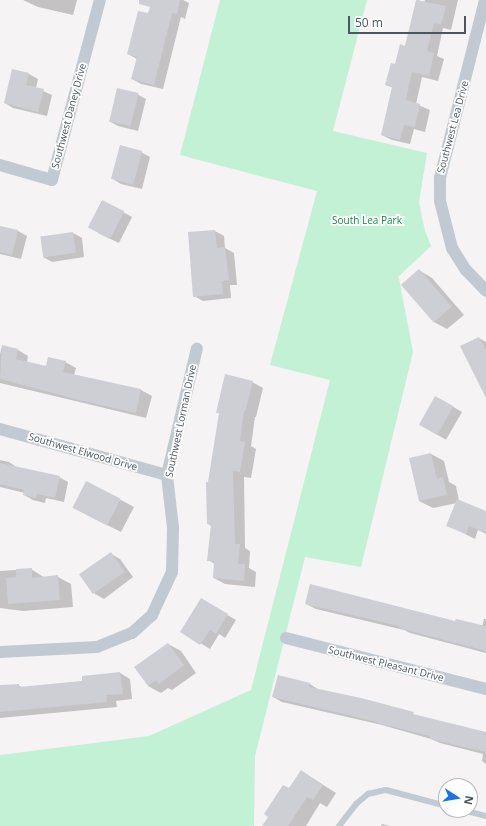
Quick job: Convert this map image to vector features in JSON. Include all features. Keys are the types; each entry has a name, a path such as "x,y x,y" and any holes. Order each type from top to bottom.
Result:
{"street":[{"name":"Southwest Daney Drive","path":"0,165 52,180 100,0"},
{"name":"Southwest Lea Drive","path":"486,0 440,178 440,201 452,248 466,270 486,292"},
{"name":"Southwest Lorman Drive","path":"0,652 97,647 132,633 152,615 172,572 173,528 167,475 196,348"},
{"name":"Southwest Elwood Drive","path":"0,429 167,475"},
{"name":"Southwest Pleasant Drive","path":"286,638 486,689"}],"lane":[{"path":"339,826 356,804 368,794 386,790 438,804"}],"green space":[{"name":"South Lea Park","path":"220,0 367,0 333,131 427,153 419,202 425,231 431,246 397,278 399,278 413,352 361,567 305,557 255,756 254,826 0,826 0,755 149,736 251,690 330,380 270,365 317,191 180,155"}],"building":[{"path":"139,0 180,0 177,14 172,13 154,85 131,79 137,57 127,54 138,11 148,13 150,7 139,4"},
{"path":"416,0 446,6 441,25 434,23 427,51 434,53 429,76 412,72 406,100 420,104 415,127 404,125 400,140 381,135 392,87 385,85 391,63 395,64 400,44 405,46"},
{"path":"12,69 29,73 26,85 44,89 38,112 4,103"},
{"path":"117,88 138,93 131,126 109,121"},
{"path":"120,145 142,151 133,185 111,179"},
{"path":"102,200 124,211 110,239 88,228"},
{"path":"0,226 18,230 12,255 0,252"},
{"path":"215,230 217,248 225,247 229,280 222,281 223,294 193,297 188,232"},
{"path":"73,232 76,253 43,257 40,237"},
{"path":"419,269 452,307 434,322 401,285"},
{"path":"479,337 486,350 486,398 460,346"},
{"path":"2,345 18,349 16,359 46,366 48,357 66,361 63,372 141,389 136,413 79,400 0,379"},
{"path":"225,374 253,381 245,412 244,411 240,441 245,442 240,472 233,471 235,544 240,544 238,564 245,564 244,581 213,578 214,561 207,561 211,524 207,524 206,482 208,482 219,413 216,413"},
{"path":"435,396 453,406 437,435 419,425"},
{"path":"431,453 437,479 443,477 447,495 419,501 409,458"},
{"path":"0,463 60,476 55,498 37,494 36,498 23,495 24,490 0,484"},
{"path":"86,481 121,499 107,525 72,508"},
{"path":"457,499 486,511 486,533 469,526 466,534 446,526"},
{"path":"111,552 125,572 93,594 79,574"},
{"path":"32,568 32,578 58,575 60,600 8,604 6,578 16,577 16,569"},
{"path":"310,584 455,621 456,619 486,626 486,651 399,628 399,626 305,604"},
{"path":"201,598 228,614 216,634 210,630 200,645 180,632"},
{"path":"168,643 184,665 159,684 156,680 148,686 134,667"},
{"path":"120,672 123,694 106,695 107,702 0,712 0,685 19,684 19,687 82,681 82,676"},
{"path":"278,675 310,683 309,687 361,698 414,712 413,714 486,732 486,752 430,739 430,736 377,722 272,697"},
{"path":"301,770 323,785 313,800 307,797 288,826 262,826 268,817 264,814 283,785 289,788"}]}
